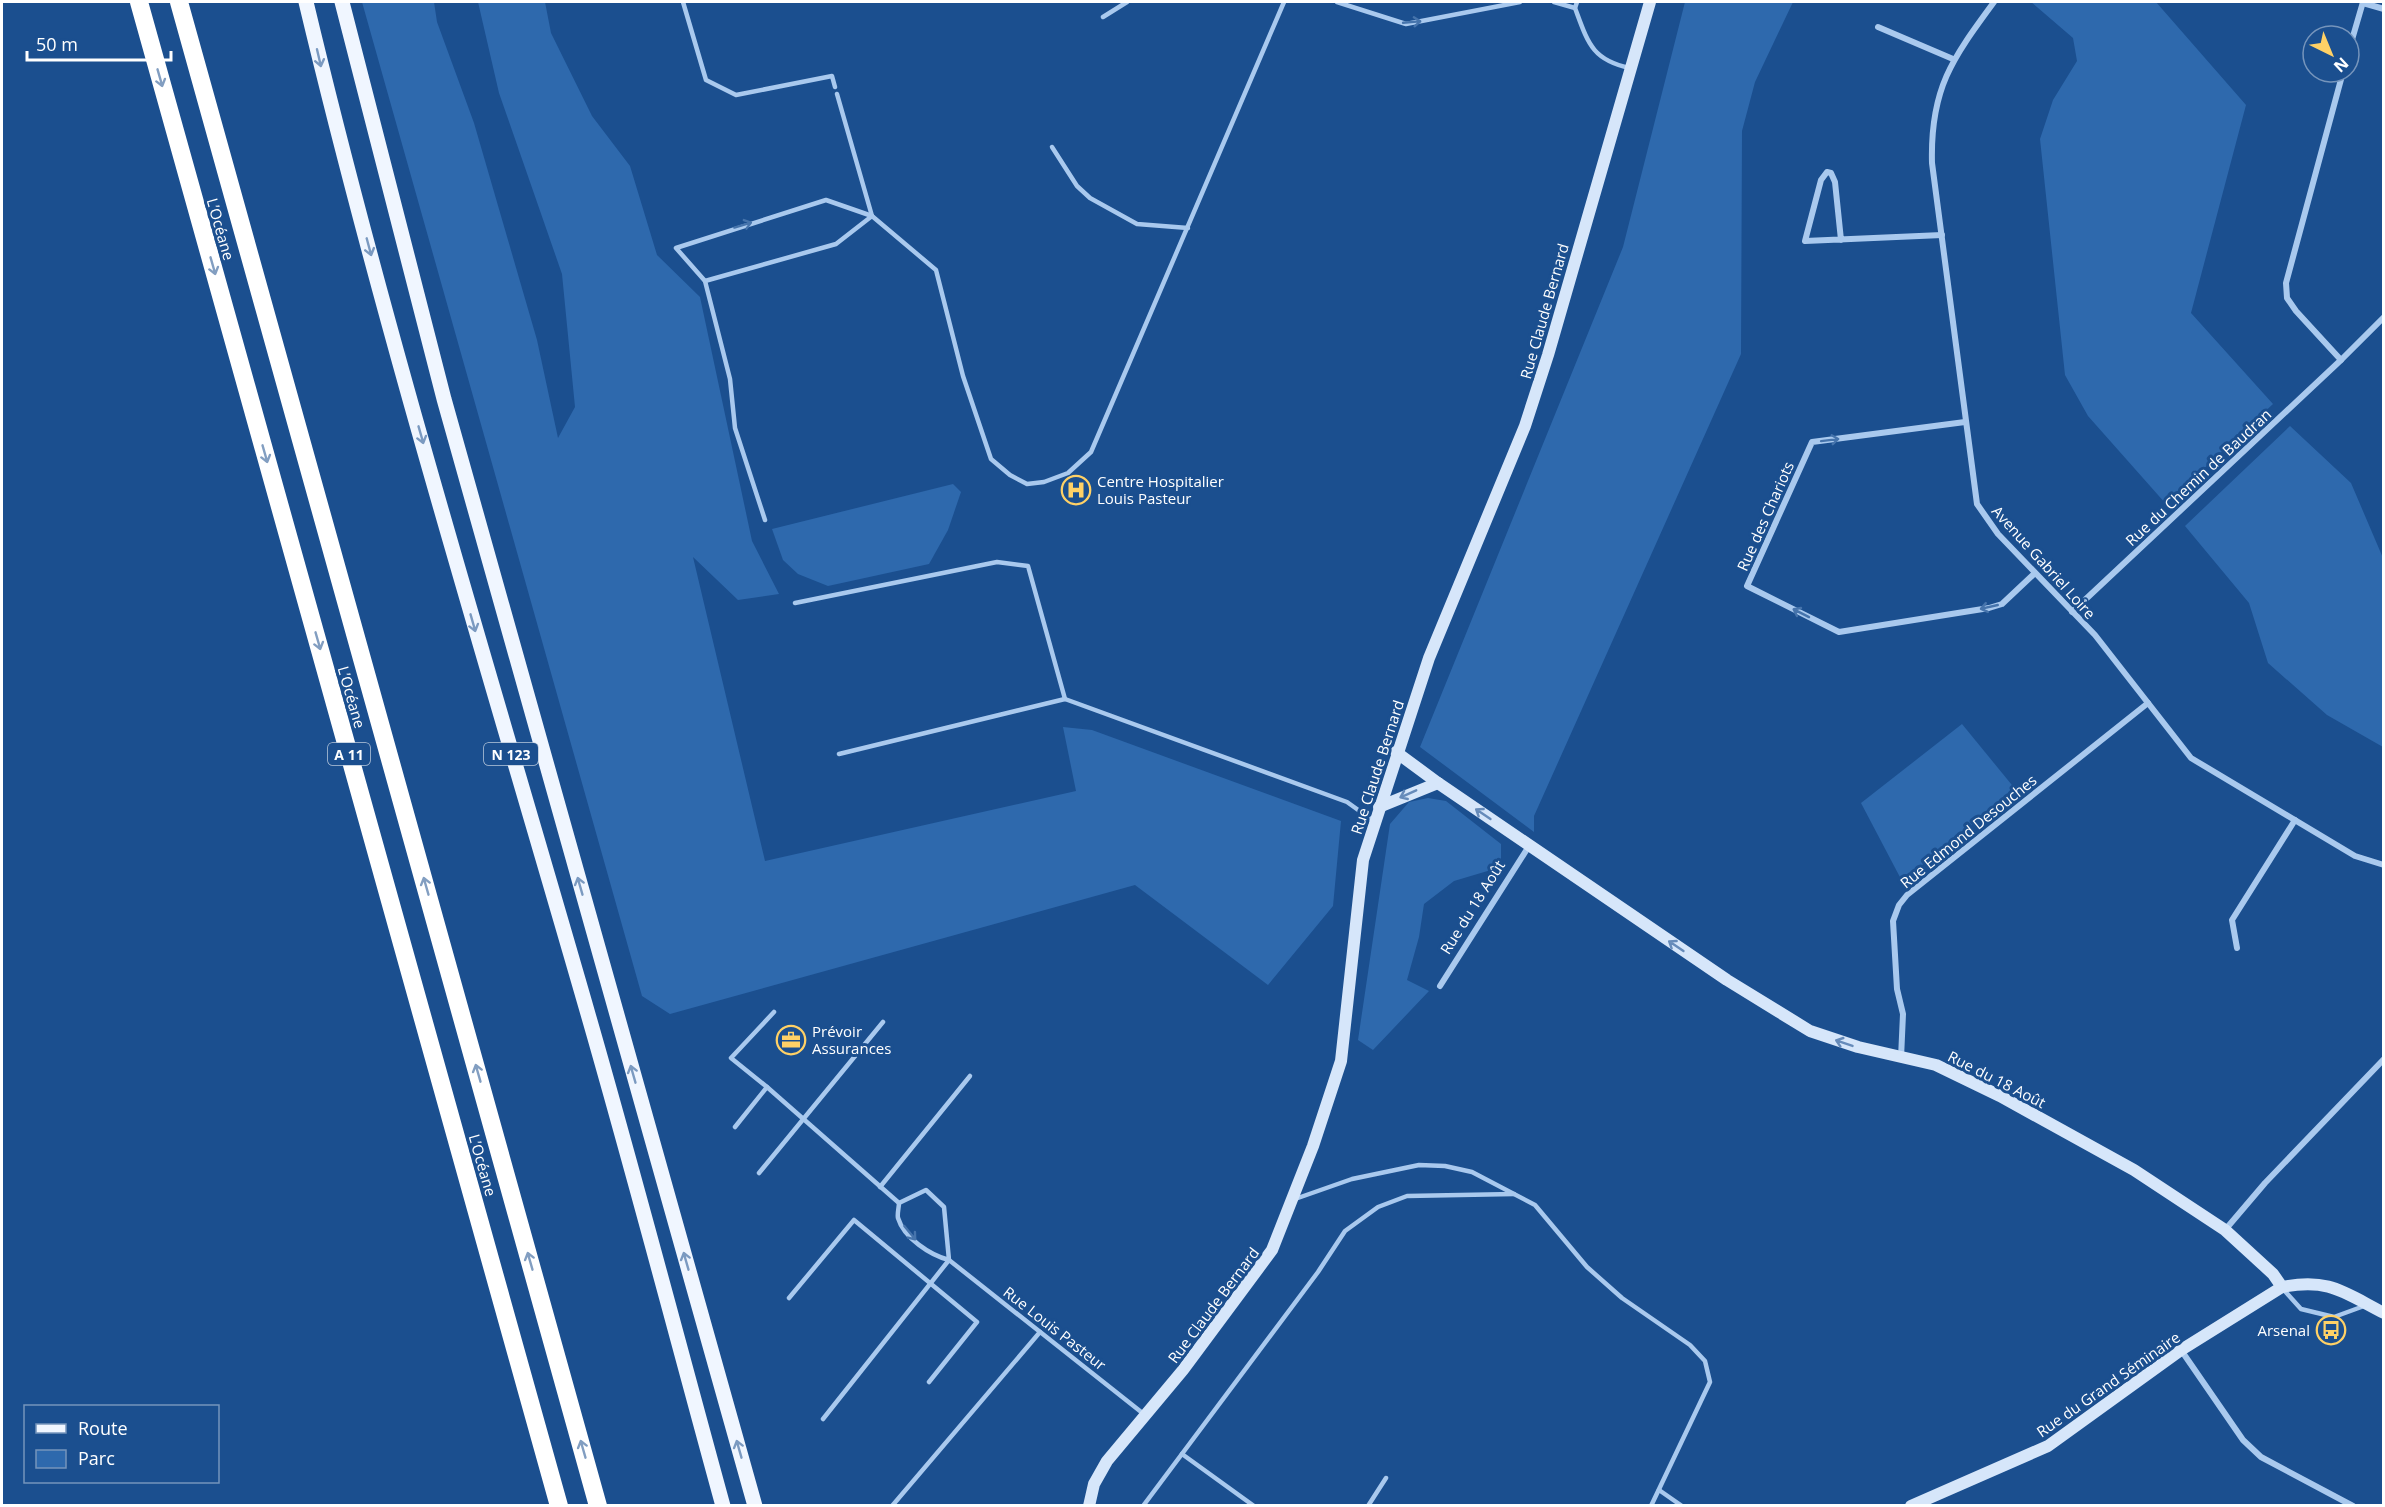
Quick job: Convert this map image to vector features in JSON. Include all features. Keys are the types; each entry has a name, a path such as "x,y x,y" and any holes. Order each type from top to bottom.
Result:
{"highway":[{"name":"L’Océane","path":"139,2 559,1506"},
{"name":"L’Océane","path":"179,2 598,1506"}],"main road":[{"name":"N 123","path":"306,2 335,124 406,381 489,679 589,1017 723,1506"},
{"name":"N 123","path":"342,2 453,433 755,1506"}],"street":[{"name":"Rue Claude Bernard","path":"1089,1506 1094,1484 1107,1461 1183,1370 1272,1251 1292,1200 1341,1061 1363,860 1396,752 1429,658 1525,426 1548,355 1650,2"},
{"name":"Avenue Gabriel Loire","path":"1994,2 1953,60 1936,101 1931,136 1941,235 1977,504 1998,534 2122,668 2191,758 2355,856 2384,865"},
{"path":"2357,24 2363,2 2384,9"},
{"path":"1878,27 1953,60"},
{"path":"2340,84 2286,283 2287,298 2296,311 2342,360"},
{"path":"1841,240 1835,182 1831,173 1827,172 1821,180 1805,241 1841,240 1941,235"},
{"name":"Rue du Chemin de Baudran","path":"2072,612 2342,360 2384,316"},
{"name":"Rue des Chariots","path":"1965,422 1812,442 1747,586 1839,632 1989,608 2002,604 2035,573"},
{"name":"Rue Edmond Desouches","path":"1901,1058 1903,1014 1897,989 1893,921 1899,905 1907,895 2148,704"},
{"name":"Rue du 18 Août","path":"1396,752 1529,846 1727,980 1810,1031 1858,1047 1936,1065 2000,1096 2134,1170 2225,1230 2273,1274 2282,1287"},
{"path":"1379,807 1438,783"},
{"path":"2237,948 2232,920 2295,820"},
{"name":"Rue du 18 Août","path":"1440,986 1529,846"},
{"path":"2225,1230 2265,1183 2384,1059"},
{"path":"2282,1287 2307,1282 2331,1286 2378,1308"},
{"name":"Rue du Grand Séminaire","path":"1911,1506 2048,1446 2181,1350 2282,1287"},
{"path":"2181,1350 2243,1440 2261,1457 2353,1506"}],"lane":[{"path":"683,2 706,80 736,95 832,76 835,87"},
{"path":"1103,17 1126,2"},
{"path":"765,520 735,428 730,379 705,281 676,248 687,242 826,200 872,216 936,270 963,376 991,459 1010,475 1027,484 1044,482 1068,473 1091,452 1284,2"},
{"path":"1337,2 1406,24 1520,2"},
{"path":"1353,2 1356,8"},
{"path":"1554,2 1575,8"},
{"path":"1577,2 1575,8 1595,54 1612,64 1630,68"},
{"path":"837,94 872,216"},
{"path":"1052,147 1077,186 1098,203 1137,224 1188,228"},
{"path":"705,281 836,244 872,216"},
{"path":"795,603 997,562 1028,566 1065,699"},
{"path":"838,754 1065,699 1347,802 1375,822"},
{"path":"774,1012 731,1058 899,1203 926,1190 944,1207 949,1260 823,1419"},
{"path":"759,1173 883,1022"},
{"path":"880,1187 970,1076"},
{"path":"735,1127 767,1088"},
{"path":"1292,1200 1352,1179 1419,1165 1445,1166 1472,1172 1535,1205 1587,1268 1690,1345 1705,1361 1710,1382 1651,1506"},
{"path":"1143,1506 1318,1272 1345,1231 1378,1207 1407,1196 1516,1194"},
{"name":"Rue Louis Pasteur","path":"899,1203 898,1217 911,1238 936,1256 949,1260 1146,1415"},
{"path":"789,1298 854,1220 976,1322 929,1382"},
{"path":"2282,1287 2301,1309 2334,1317 2378,1308"},
{"path":"892,1506 1040,1332"},
{"path":"1182,1454 1254,1506"},
{"path":"1368,1506 1386,1479"},
{"path":"1659,1490 1682,1506"}],"green space":[{"path":"362,2 434,2 437,22 474,123 537,340 558,438 575,407 562,274 499,93 478,2 545,2 551,33 592,116 630,166 657,255 700,297 752,541 779,594 738,600 693,557 765,861 1076,791 1063,727 1092,730 1341,821 1333,906 1268,985 1135,885 670,1014 642,996"},
{"path":"1685,2 1793,2 1755,82 1742,131 1741,354 1534,816 1534,832 1420,747 1623,247"},
{"path":"2031,2 2156,2 2246,105 2191,313 2273,404 2166,504 2088,416 2065,375 2040,139 2053,100 2077,61 2073,38"},
{"path":"2290,426 2351,483 2383,558 2383,747 2327,715 2268,663 2249,603 2185,526"},
{"path":"953,484 961,492 948,530 929,564 828,586 798,574 783,560 772,529"},
{"path":"1962,724 2016,790 1902,881 1861,803"},
{"path":"1428,798 1446,801 1501,844 1501,867 1454,881 1424,904 1419,937 1407,980 1429,991 1373,1050 1358,1040 1390,824 1409,802"}],"place":[{"name":"Centre Hospitalier Louis Pasteur","path":"1076,490"},
{"name":"Prévoir Assurances","path":"791,1040"},
{"name":"Arsenal","path":"2331,1330"}]}
